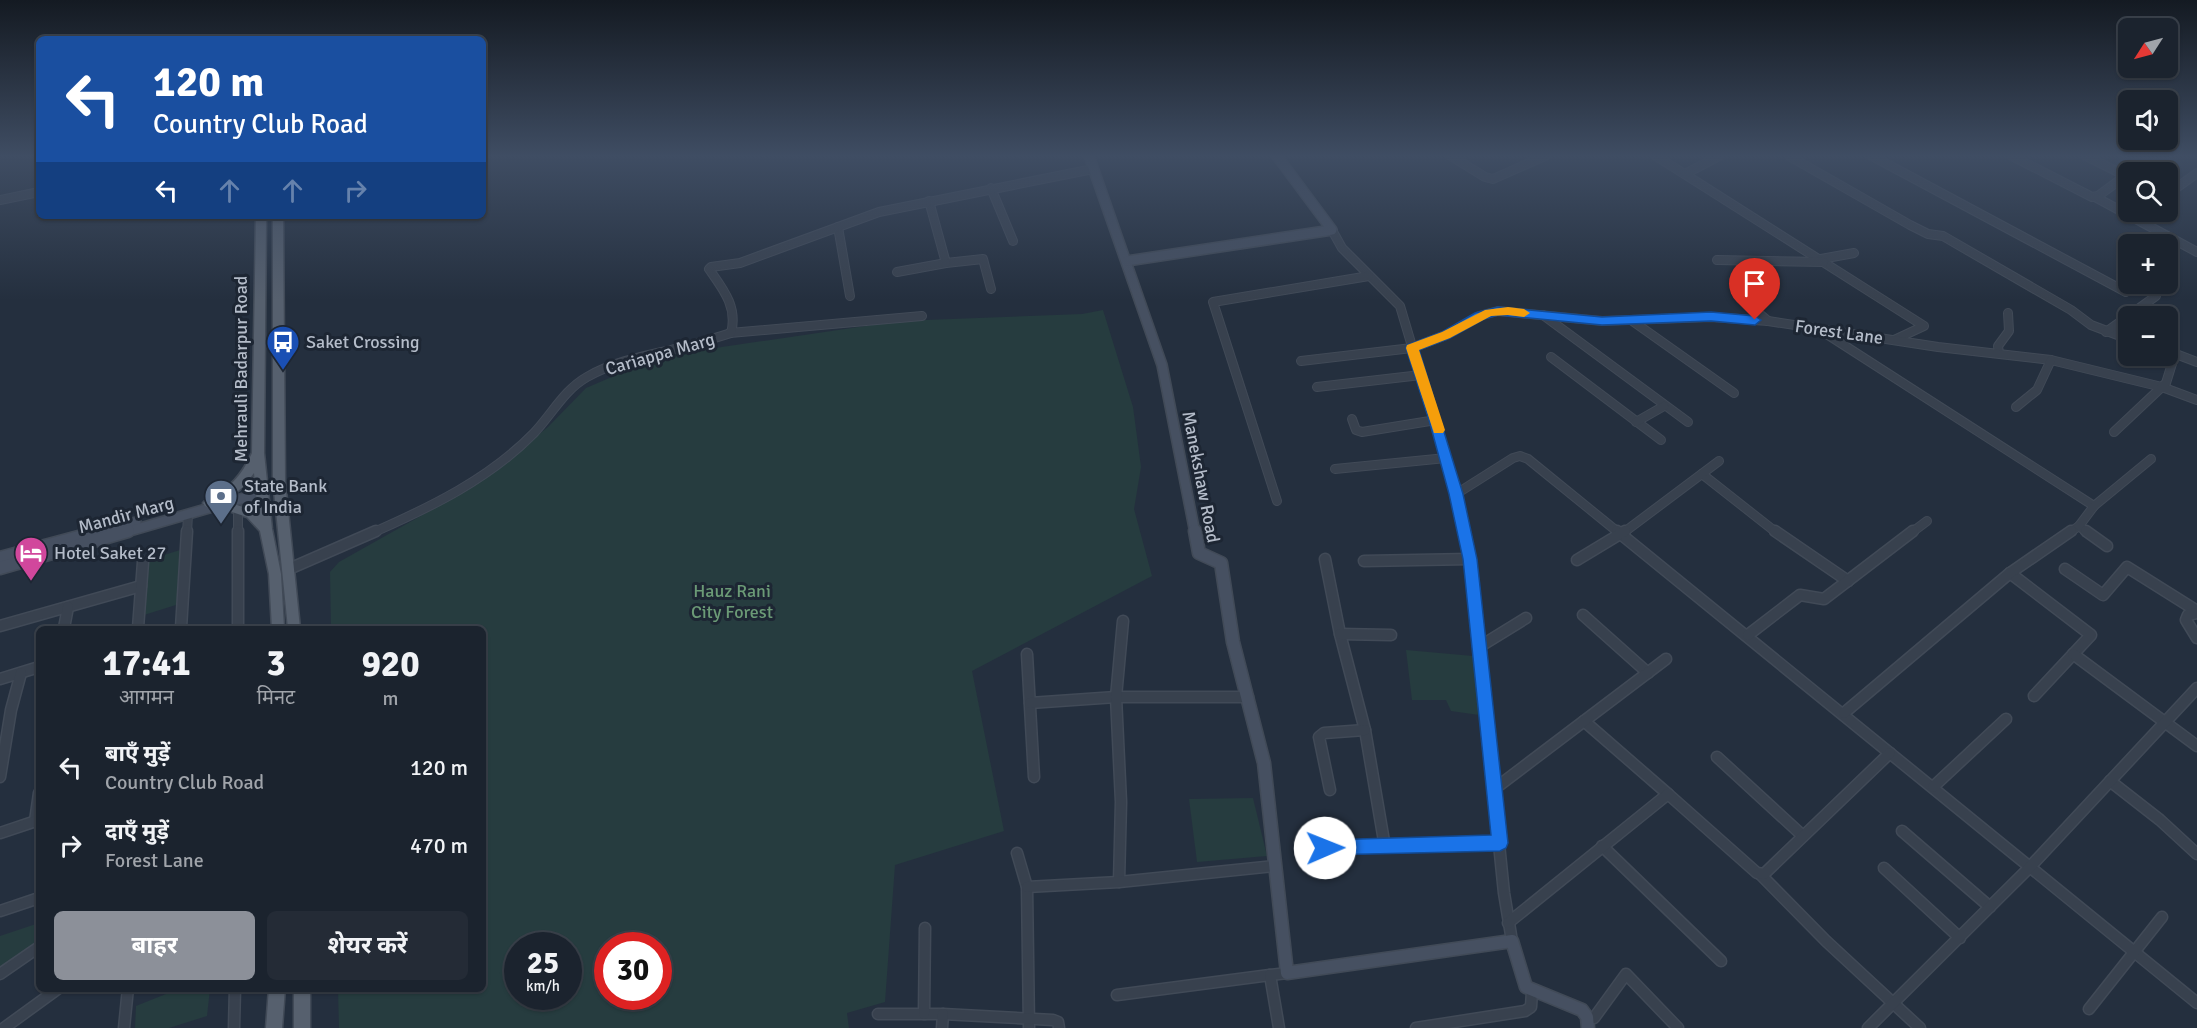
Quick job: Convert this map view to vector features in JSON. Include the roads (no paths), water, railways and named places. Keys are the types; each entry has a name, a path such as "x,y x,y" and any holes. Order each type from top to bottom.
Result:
{"main road":[{"name":"Mehrauli Badarpur Road","path":"261,219 258,453 266,529 275,574 278,626"},
{"name":"Mehrauli Badarpur Road","path":"278,219 279,481 289,569"},
{"path":"259,352 277,347"},
{"path":"209,503 226,495 243,481 251,470 258,453"},
{"path":"224,506 251,514 266,529"},
{"path":"289,569 294,626"},
{"path":"274,1028 277,992"},
{"path":"302,992 302,1028"}],"street":[{"name":"Cariappa Marg","path":"289,569 413,515 472,484 534,433 565,395 587,377 628,360 685,347 730,333 735,323 730,299 709,269 727,263 740,263 879,212 915,204"},
{"path":"930,204 946,261"},
{"path":"998,204 1013,241"},
{"path":"1106,204 1127,261 1332,230"},
{"path":"1313,204 1342,248 1400,306 1436,420 1456,494 1470,559 1508,923 1522,982 1532,992 1582,1010 1591,1023 1626,974 1678,1028"},
{"path":"1733,204 1924,326 1894,340"},
{"path":"1873,204 1910,225 1930,234 1940,234 2071,310 2091,325 2118,336"},
{"path":"1960,204 2118,288"},
{"path":"2108,204 2197,252"},
{"path":"838,227 849,296"},
{"path":"1717,260 1823,260 1854,252"},
{"path":"897,272 946,261 983,259 991,290"},
{"name":"Manekshaw Road","path":"1127,261 1162,365 1199,553 1221,563 1233,642 1264,763 1287,973"},
{"path":"1277,501 1213,302 1369,276"},
{"path":"1754,293 1747,303 1768,321"},
{"path":"2106,332 2156,296"},
{"name":"Forest Lane","path":"1301,361 1412,348 1446,335 1489,312 1508,311 1602,321 1711,316 1768,321 1938,347 2051,360 2162,387 2197,400"},
{"path":"1999,353 1998,346 2011,328 2007,313"},
{"path":"1543,315 1688,422"},
{"path":"730,333 768,332 922,316"},
{"path":"1630,320 1734,393"},
{"path":"1820,330 2094,506"},
{"path":"2178,355 2197,362"},
{"path":"1551,357 1661,440"},
{"path":"2016,407 2037,390 2051,360"},
{"path":"2114,432 2162,387 2171,372 2171,366"},
{"path":"1317,387 1421,375"},
{"path":"1636,422 1664,406"},
{"path":"1352,419 1356,430 1362,432 1436,420"},
{"path":"1456,494 1513,458 1524,457 1748,635 2197,1003"},
{"path":"1335,469 1446,458"},
{"path":"1844,713 2010,573 2079,526 2094,506 2151,459"},
{"path":"1578,560 1621,534 1719,461"},
{"path":"1702,474 1793,545 1848,581"},
{"name":"Mandir Marg","path":"0,558 261,489"},
{"name":"Mandir Marg","path":"0,567 224,506 261,489"},
{"path":"238,509 238,626"},
{"path":"181,626 188,515"},
{"path":"1748,635 1800,595 1824,599 1927,520"},
{"path":"2079,526 2107,546"},
{"path":"1325,559 1340,634 1365,730 1385,847"},
{"path":"1364,561 1470,559"},
{"path":"138,626 143,561"},
{"path":"2065,569 2103,595 2127,567 2197,612"},
{"path":"2010,573 2091,634 2091,637 2034,696"},
{"path":"0,626 141,586"},
{"path":"64,626 68,607"},
{"path":"2197,612 2188,615 2186,620 2197,638"},
{"path":"1583,615 1648,673"},
{"path":"1479,647 1526,618"},
{"path":"1119,882 1121,802 1116,697 1123,621"},
{"path":"1340,634 1391,635"},
{"path":"1027,654 1034,777"},
{"path":"2073,654 2197,746"},
{"path":"1494,790 1666,659"},
{"path":"0,679 36,668"},
{"path":"0,777 11,710 21,673"},
{"path":"1868,1028 2030,868 2197,688"},
{"path":"1030,703 1116,697 1248,697"},
{"path":"1933,787 2006,719"},
{"path":"1584,721 1760,874 1826,941 1920,1028"},
{"path":"1330,790 1319,737 1324,733 1365,730"},
{"path":"1760,874 1767,872 1890,753"},
{"path":"1717,757 1803,836"},
{"path":"2110,781 2160,820 2197,854"},
{"path":"1508,923 1668,794"},
{"path":"0,832 36,821"},
{"path":"1322,824 1325,848"},
{"path":"1902,831 1990,907"},
{"path":"1305,848 1500,843"},
{"path":"1602,846 1721,961"},
{"path":"1017,853 1027,887 1030,1023"},
{"path":"1027,887 1119,882 1274,866"},
{"path":"1884,868 1960,938"},
{"path":"0,910 36,899"},
{"path":"2089,1009 2162,917"},
{"path":"924,1014 925,928"},
{"path":"1117,995 1512,941"},
{"path":"0,974 36,949"},
{"path":"1270,975 1279,1028"},
{"path":"4,1028 54,992"},
{"path":"124,1028 128,992"},
{"path":"234,1028 235,992"},
{"path":"1416,1028 1525,1011 1531,1007 1532,992"},
{"path":"878,1014 943,1014 1030,1023 1056,1021 1059,1028"},
{"path":"942,1028 943,1014"}],"place":[{"name":"Saket Crossing","path":"283,371"},
{"name":"State Bank of India","path":"221,525"},
{"name":"Hotel Saket 27","path":"31,582"}],"park label":[{"name":"Hauz Rani City Forest","path":"732,601"}]}
